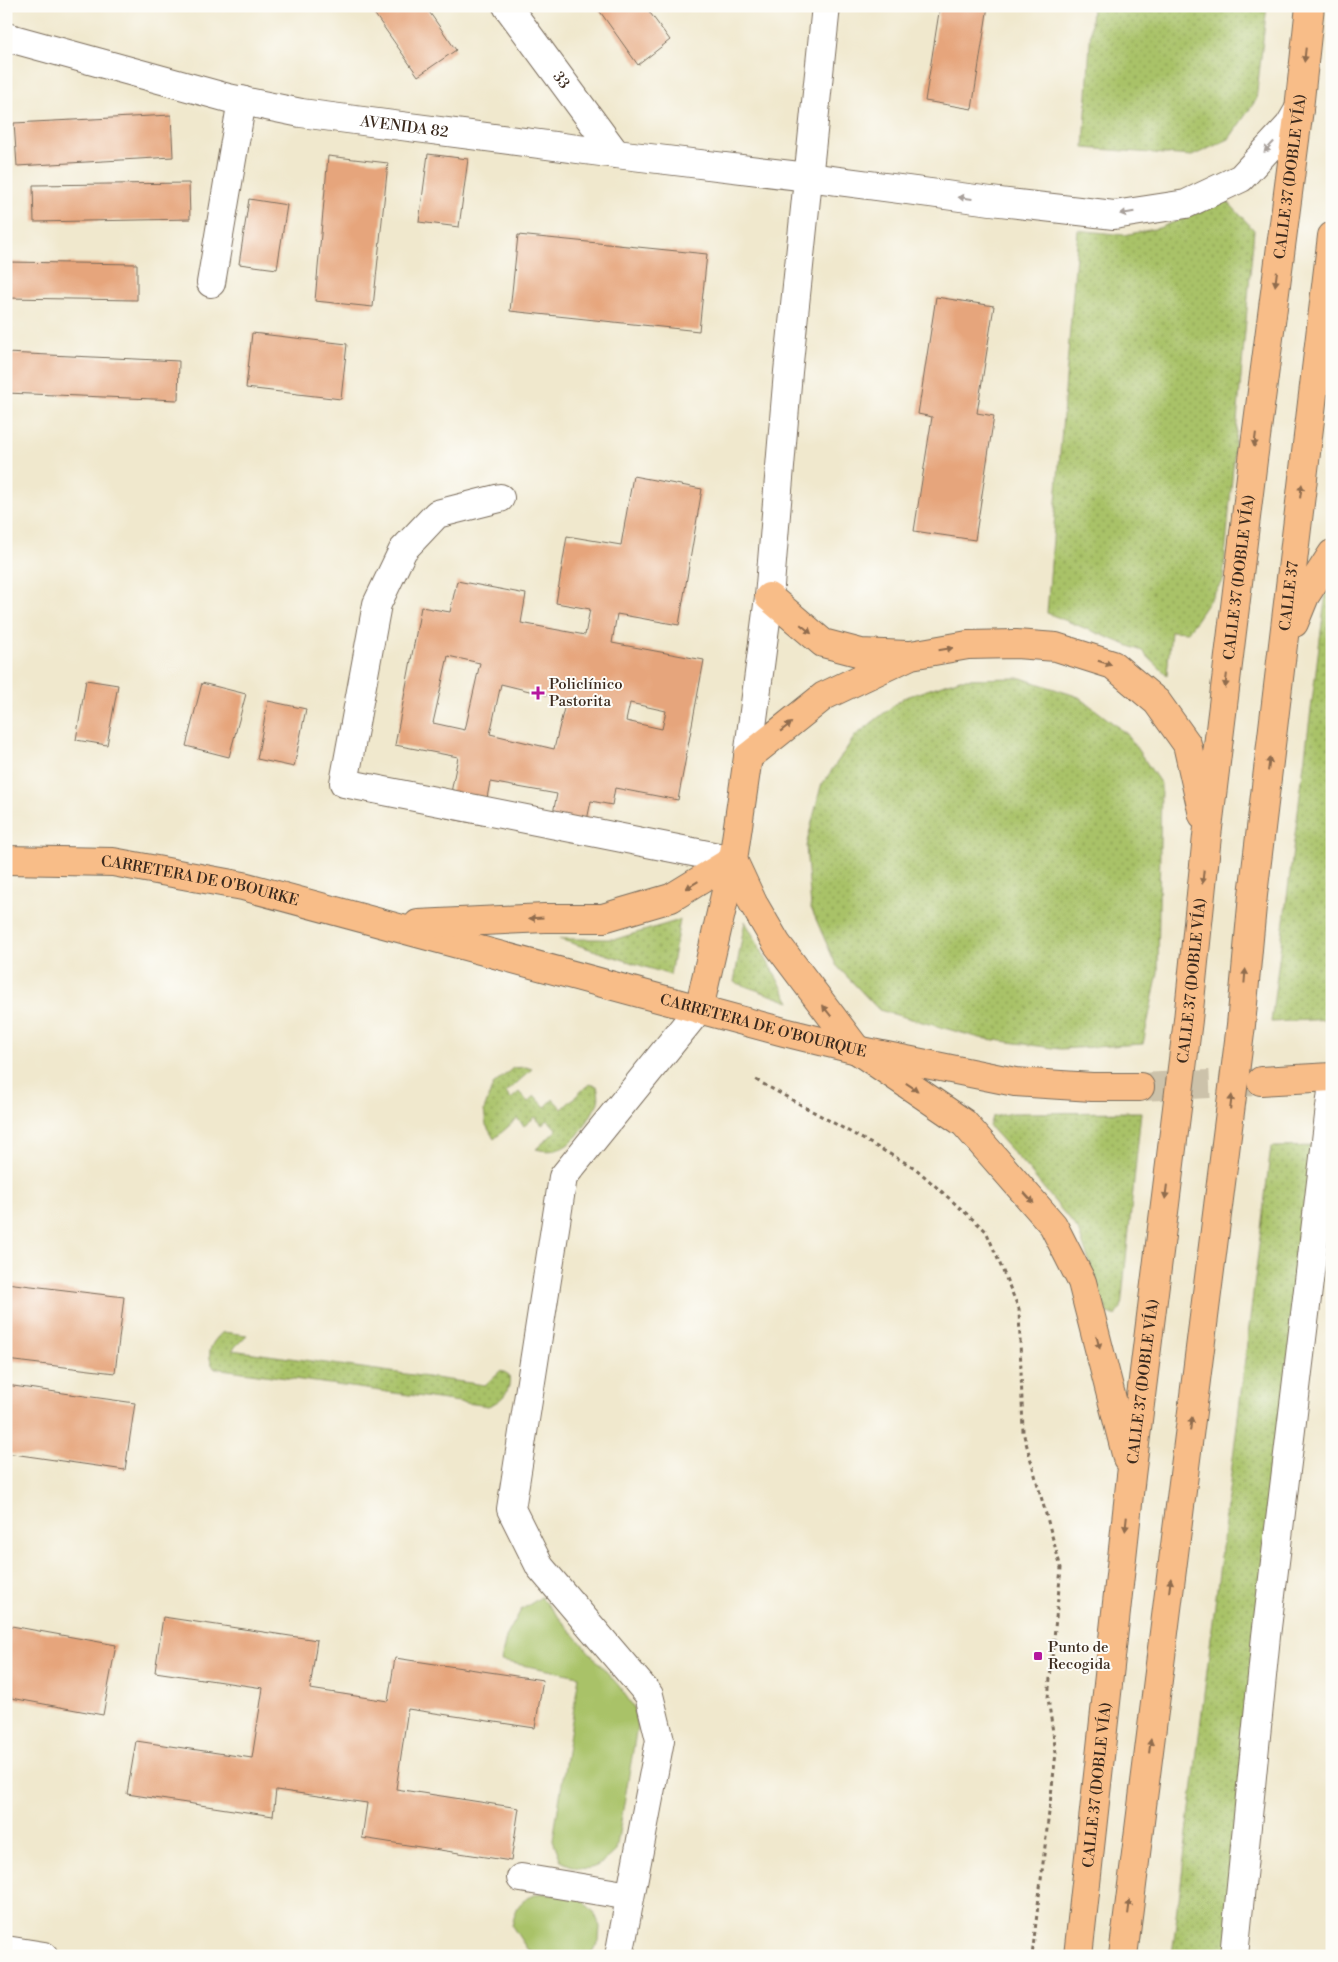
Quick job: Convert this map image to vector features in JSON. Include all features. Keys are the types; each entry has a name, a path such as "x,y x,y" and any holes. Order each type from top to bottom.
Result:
{"main road":[{"name":"CALLE 37 (DOBLE VÍA)","path":"1078,1956 1131,1476 1188,1020 1207,836 1252,460 1299,109 1310,6"},
{"name":"CALLE 37","path":"1282,653 1332,236"},
{"path":"1123,1956 1241,1025 1253,895 1282,653 1305,596 1332,554"},
{"path":"769,597 823,643 861,653 911,655 968,645 1016,644 1056,648 1113,665 1157,702 1187,744 1207,836"},
{"path":"699,1009 733,860 748,757 824,696 911,655"},
{"name":"CARRETERA DE O'BOURKE","path":"6,860 113,862 243,886 391,926"},
{"path":"391,926 545,918 602,918 671,898 733,860"},
{"path":"733,860 754,904 777,944 857,1050 964,1123 1053,1225 1082,1282 1131,1476"},
{"name":"CARRETERA DE O'BOURQUE","path":"391,926 857,1050 1015,1082 1092,1088 1140,1087"},
{"path":"1261,1081 1332,1077"}],"street":[{"name":"33","path":"507,6 616,154"},
{"path":"748,757 769,597 788,372 826,6"},
{"name":"AVENIDA 82","path":"6,37 143,76 301,113 991,202 1114,215 1186,204 1241,178 1289,126 1299,109"},
{"path":"210,283 242,100"},
{"path":"500,498 437,514 403,550 377,604 344,784 733,860"},
{"path":"619,1956 660,1740 649,1695 540,1567 511,1510 563,1177 699,1009"},
{"path":"1234,1956 1266,1636 1332,1091"},
{"path":"521,1878 630,1896"},
{"path":"6,1950 44,1956"}],"path":[{"path":"756,1080 915,1168 986,1231 1019,1310 1023,1432 1061,1568 1048,1698 1056,1752 1032,1956"}],"green space":[{"path":"1092,6 1267,6 1256,100 1229,139 1192,156 1084,148"},
{"path":"1227,201 1254,230 1223,580 1188,632 1171,631 1167,675 1142,651 1047,613 1078,230 1124,235 1159,228"},
{"path":"1332,545 1332,1019 1271,1022"},
{"path":"1021,678 1079,697 1127,734 1161,784 1158,973 1143,1044 1060,1049 980,1038 879,1010 836,965 811,908 806,846 821,786 855,736 903,698 960,679"},
{"path":"680,920 670,975 559,939 616,939"},
{"path":"745,921 790,1002 734,982"},
{"path":"526,1067 532,1069 506,1093 511,1099 519,1092 528,1102 535,1096 545,1107 553,1099 562,1109 589,1084 597,1086 598,1102 576,1138 563,1148 546,1151 536,1149 557,1130 548,1120 542,1125 535,1117 524,1126 517,1119 494,1139 486,1125 484,1110 493,1085 513,1068"},
{"path":"1141,1112 1121,1308 1116,1316 1107,1313 1078,1230 1028,1169 989,1126 992,1117 1012,1113"},
{"path":"1318,1146 1227,1956 1172,1956 1271,1147"},
{"path":"223,1332 247,1335 232,1350 485,1385 501,1370 509,1375 510,1381 505,1395 488,1406 214,1368 210,1358 211,1348 215,1340"},
{"path":"541,1597 619,1686 633,1706 637,1727 616,1851 596,1866 590,1868 577,1868 561,1861 553,1840 579,1676 501,1661 506,1637 521,1610"},
{"path":"540,1893 581,1899 594,1912 600,1926 599,1941 592,1954 539,1956 527,1949 512,1926 520,1904 527,1898"}],"building":[{"path":"369,6 425,6 456,50 418,76"},
{"path":"596,6 645,6 670,40 638,65"},
{"path":"940,6 988,6 972,109 925,101"},
{"path":"171,115 173,157 17,166 14,123"},
{"path":"428,154 468,159 459,227 419,222"},
{"path":"328,156 388,163 373,307 315,301"},
{"path":"189,183 190,219 34,222 33,185"},
{"path":"249,199 287,205 277,269 239,264"},
{"path":"518,235 707,254 699,331 510,311"},
{"path":"6,262 137,264 137,300 6,298"},
{"path":"936,297 994,306 977,413 994,416 975,540 914,531 932,417 918,414"},
{"path":"252,333 347,344 341,399 246,388"},
{"path":"6,353 179,361 178,400 6,393"},
{"path":"633,476 702,489 679,625 617,614 612,643 704,660 678,800 615,788 612,805 591,801 582,844 548,837 557,794 490,782 482,825 446,818 458,757 395,745 421,607 450,612 457,581 526,594 521,623 585,635 590,609 556,603 567,536 621,545","holes":["448,656 480,663 465,730 433,723","501,684 566,700 554,749 490,734","630,703 666,711 662,729 626,721"]},
{"path":"86,680 118,685 107,745 76,740"},
{"path":"202,683 246,694 229,757 186,746"},
{"path":"268,701 306,709 294,767 257,759"},
{"path":"6,1283 124,1297 115,1373 6,1360"},
{"path":"6,1385 135,1403 125,1470 6,1453"},
{"path":"163,1617 317,1640 310,1689 388,1701 395,1658 543,1680 535,1728 408,1709 396,1789 519,1808 511,1861 362,1838 367,1803 276,1790 273,1816 127,1794 136,1741 252,1758 263,1688 155,1672"},
{"path":"6,1625 116,1645 103,1715 6,1697"}],"tunnel":[{"path":"1140,1087 1256,1082"}],"place":[{"name":"Policlínico Pastorita","path":"538,693"},
{"name":"Punto de Recogida","path":"1038,1656"}]}
